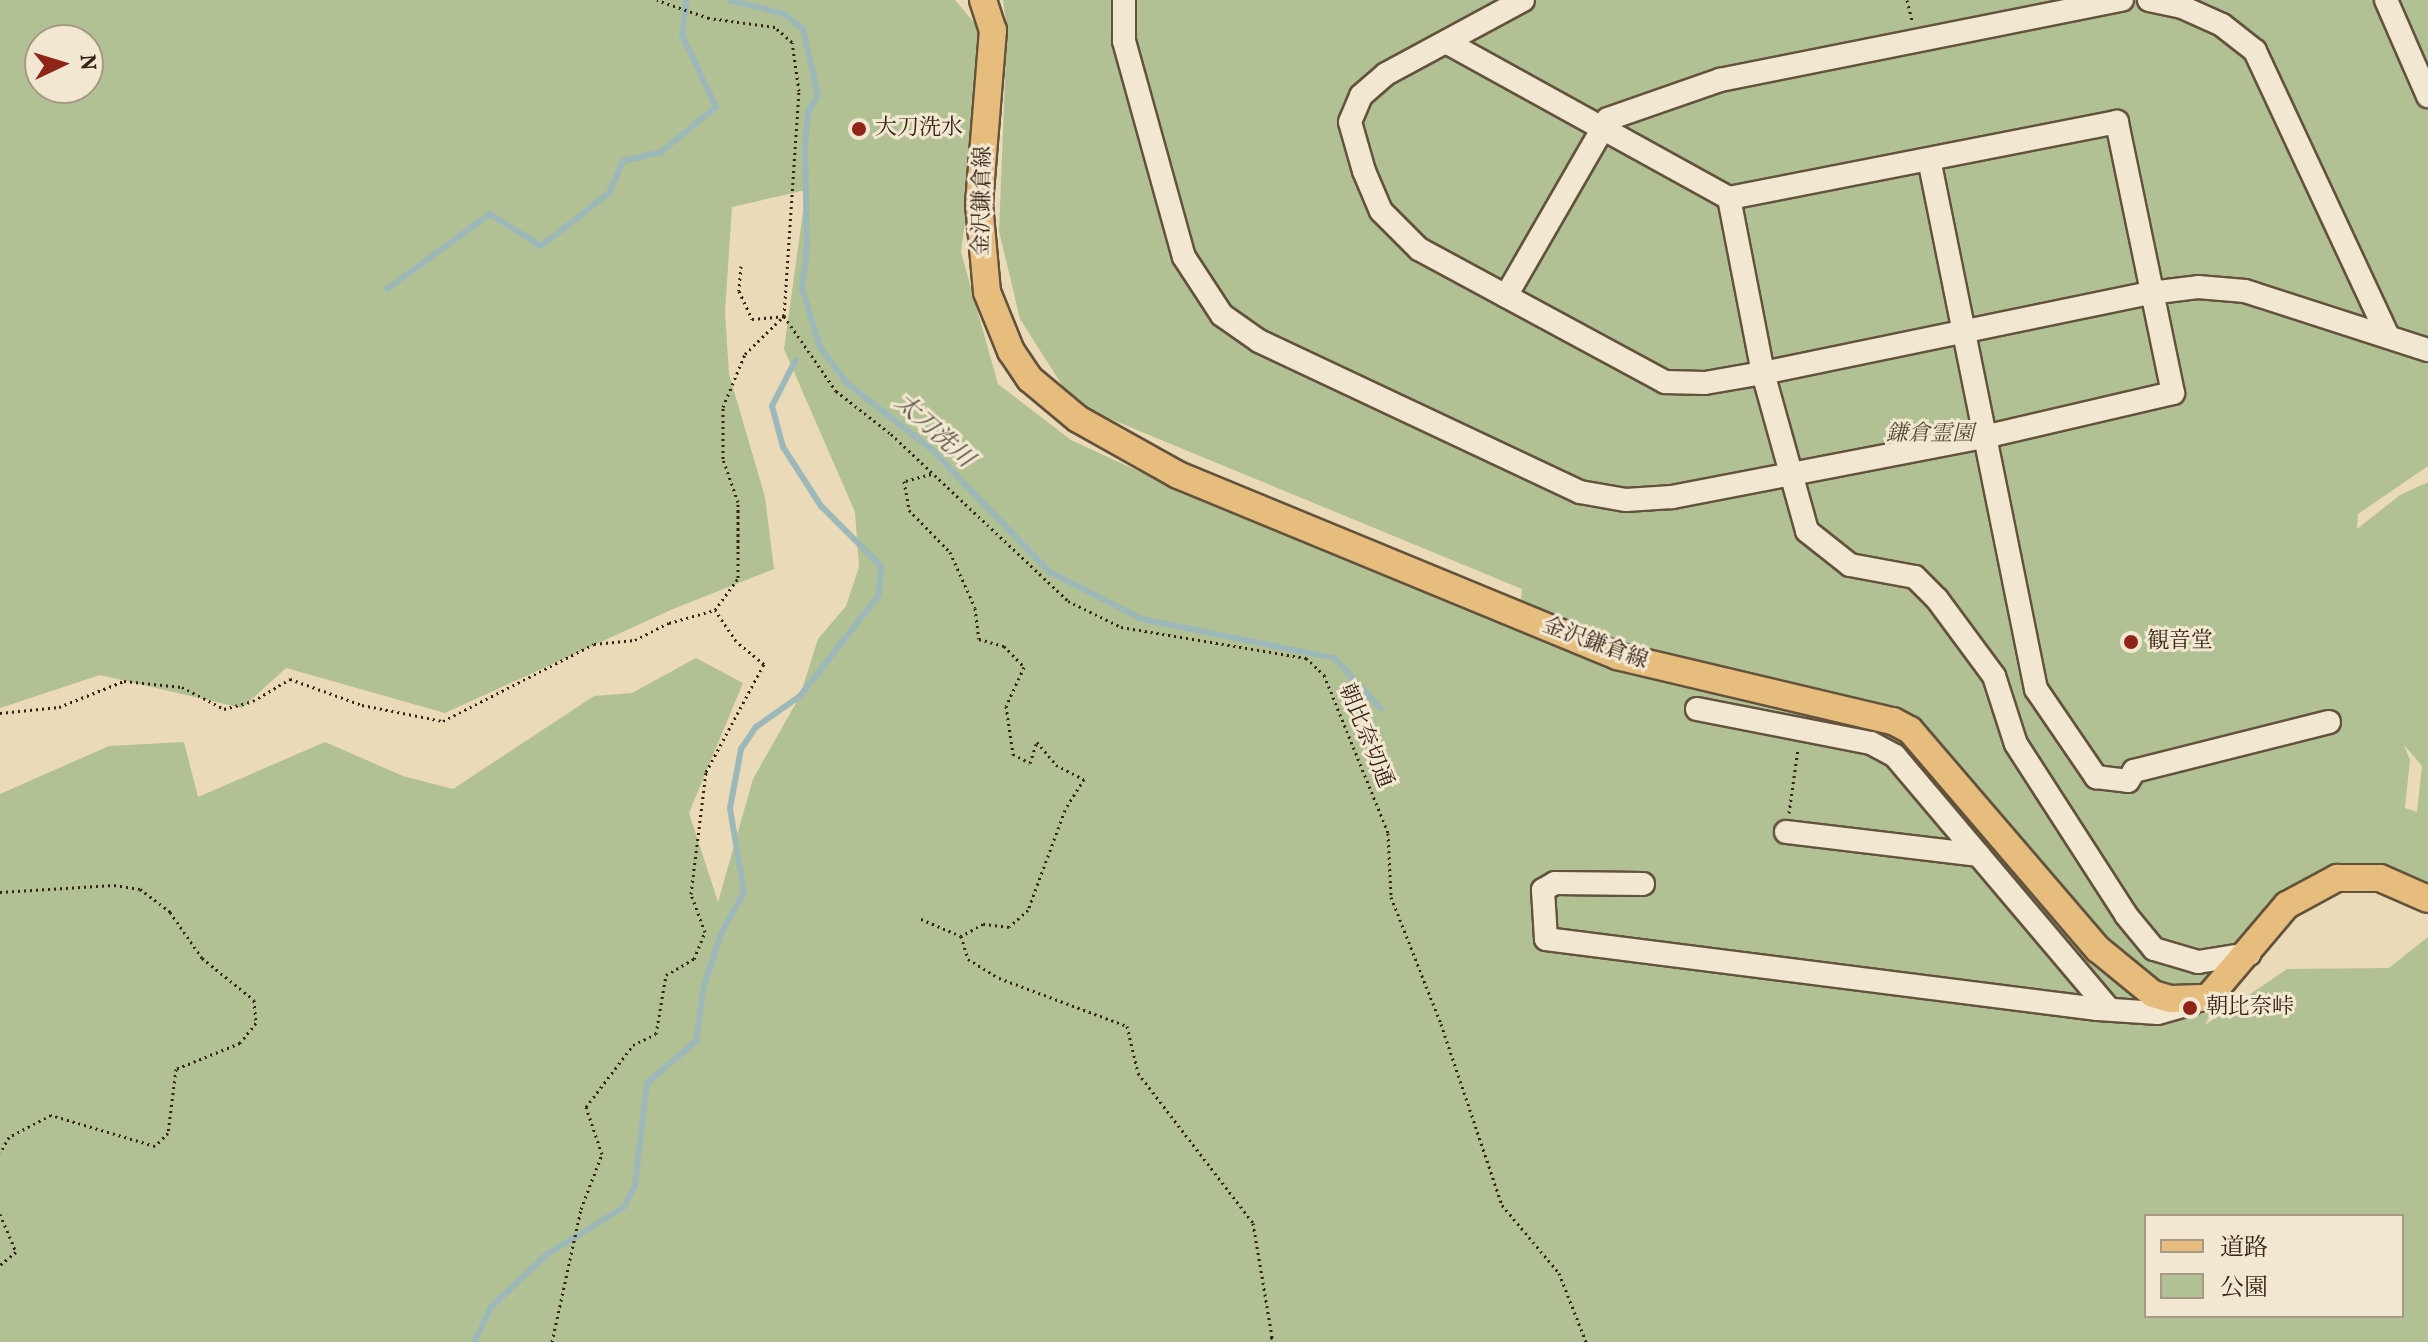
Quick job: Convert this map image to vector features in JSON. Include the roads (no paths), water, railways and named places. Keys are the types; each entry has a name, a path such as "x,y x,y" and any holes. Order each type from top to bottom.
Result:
{"main road":[{"name":"金沢鎌倉線","path":"983,0 993,30 979,204 987,292 1011,351 1055,402 1178,475 1617,656 1893,721 1928,745 2098,949 2131,979 2171,999 2208,998"},
{"path":"2208,998 2249,954 2287,905 2337,878 2380,878 2428,899"}],"lane":[{"path":"1124,0 1124,41 1184,257 1208,298 1240,330 1551,480 1602,498 1672,497 1789,472 1984,437 2173,393 2117,122 1729,198 1448,43"},
{"path":"1523,0 1386,74 1361,96 1350,122 1381,211 1398,233 1665,382 1694,384 1763,373 2150,293 2198,287 2245,291 2428,350"},
{"path":"1506,296 1599,127 1608,119 1720,80 2122,0"},
{"path":"2149,0 2222,25 2255,51 2388,336"},
{"path":"2386,0 2428,96"},
{"path":"1929,159 2036,689 2096,777 2128,781 2134,771 2329,722"},
{"path":"1729,198 1763,373 1799,513 1819,545 1850,565 1915,577 1937,599 1994,676 2016,744 2126,915 2154,949 2198,962 2249,954"},
{"path":"1697,709 1871,743 1895,756 2109,1009"},
{"path":"1786,832 1979,855"},
{"path":"1643,884 1555,883 1543,890 1546,939 2109,1009 2158,1013 2208,998"}],"waterway":[{"path":"387,289 490,214 541,246 609,193 623,161 661,152 716,107 682,35 686,0"},
{"name":"太刀洗川","path":"729,0 784,14 803,29 818,95 808,112 805,148 807,248 802,288 820,347 847,383 932,450 1050,572 1142,619 1334,658 1381,709"},
{"path":"474,1342 491,1307 546,1255 624,1207 635,1185 647,1083 696,1041 704,985 721,934 744,892 730,808 741,749 756,727 800,696 879,595 881,566 821,506 783,447 772,406 795,361"}],"place":[{"name":"大刀洗水","path":"859,129"},
{"name":"観音堂","path":"2131,642"},
{"name":"朝比奈峠","path":"2190,1008"}],"park label":[{"name":"鎌倉霊園","path":"1930,435"}]}
